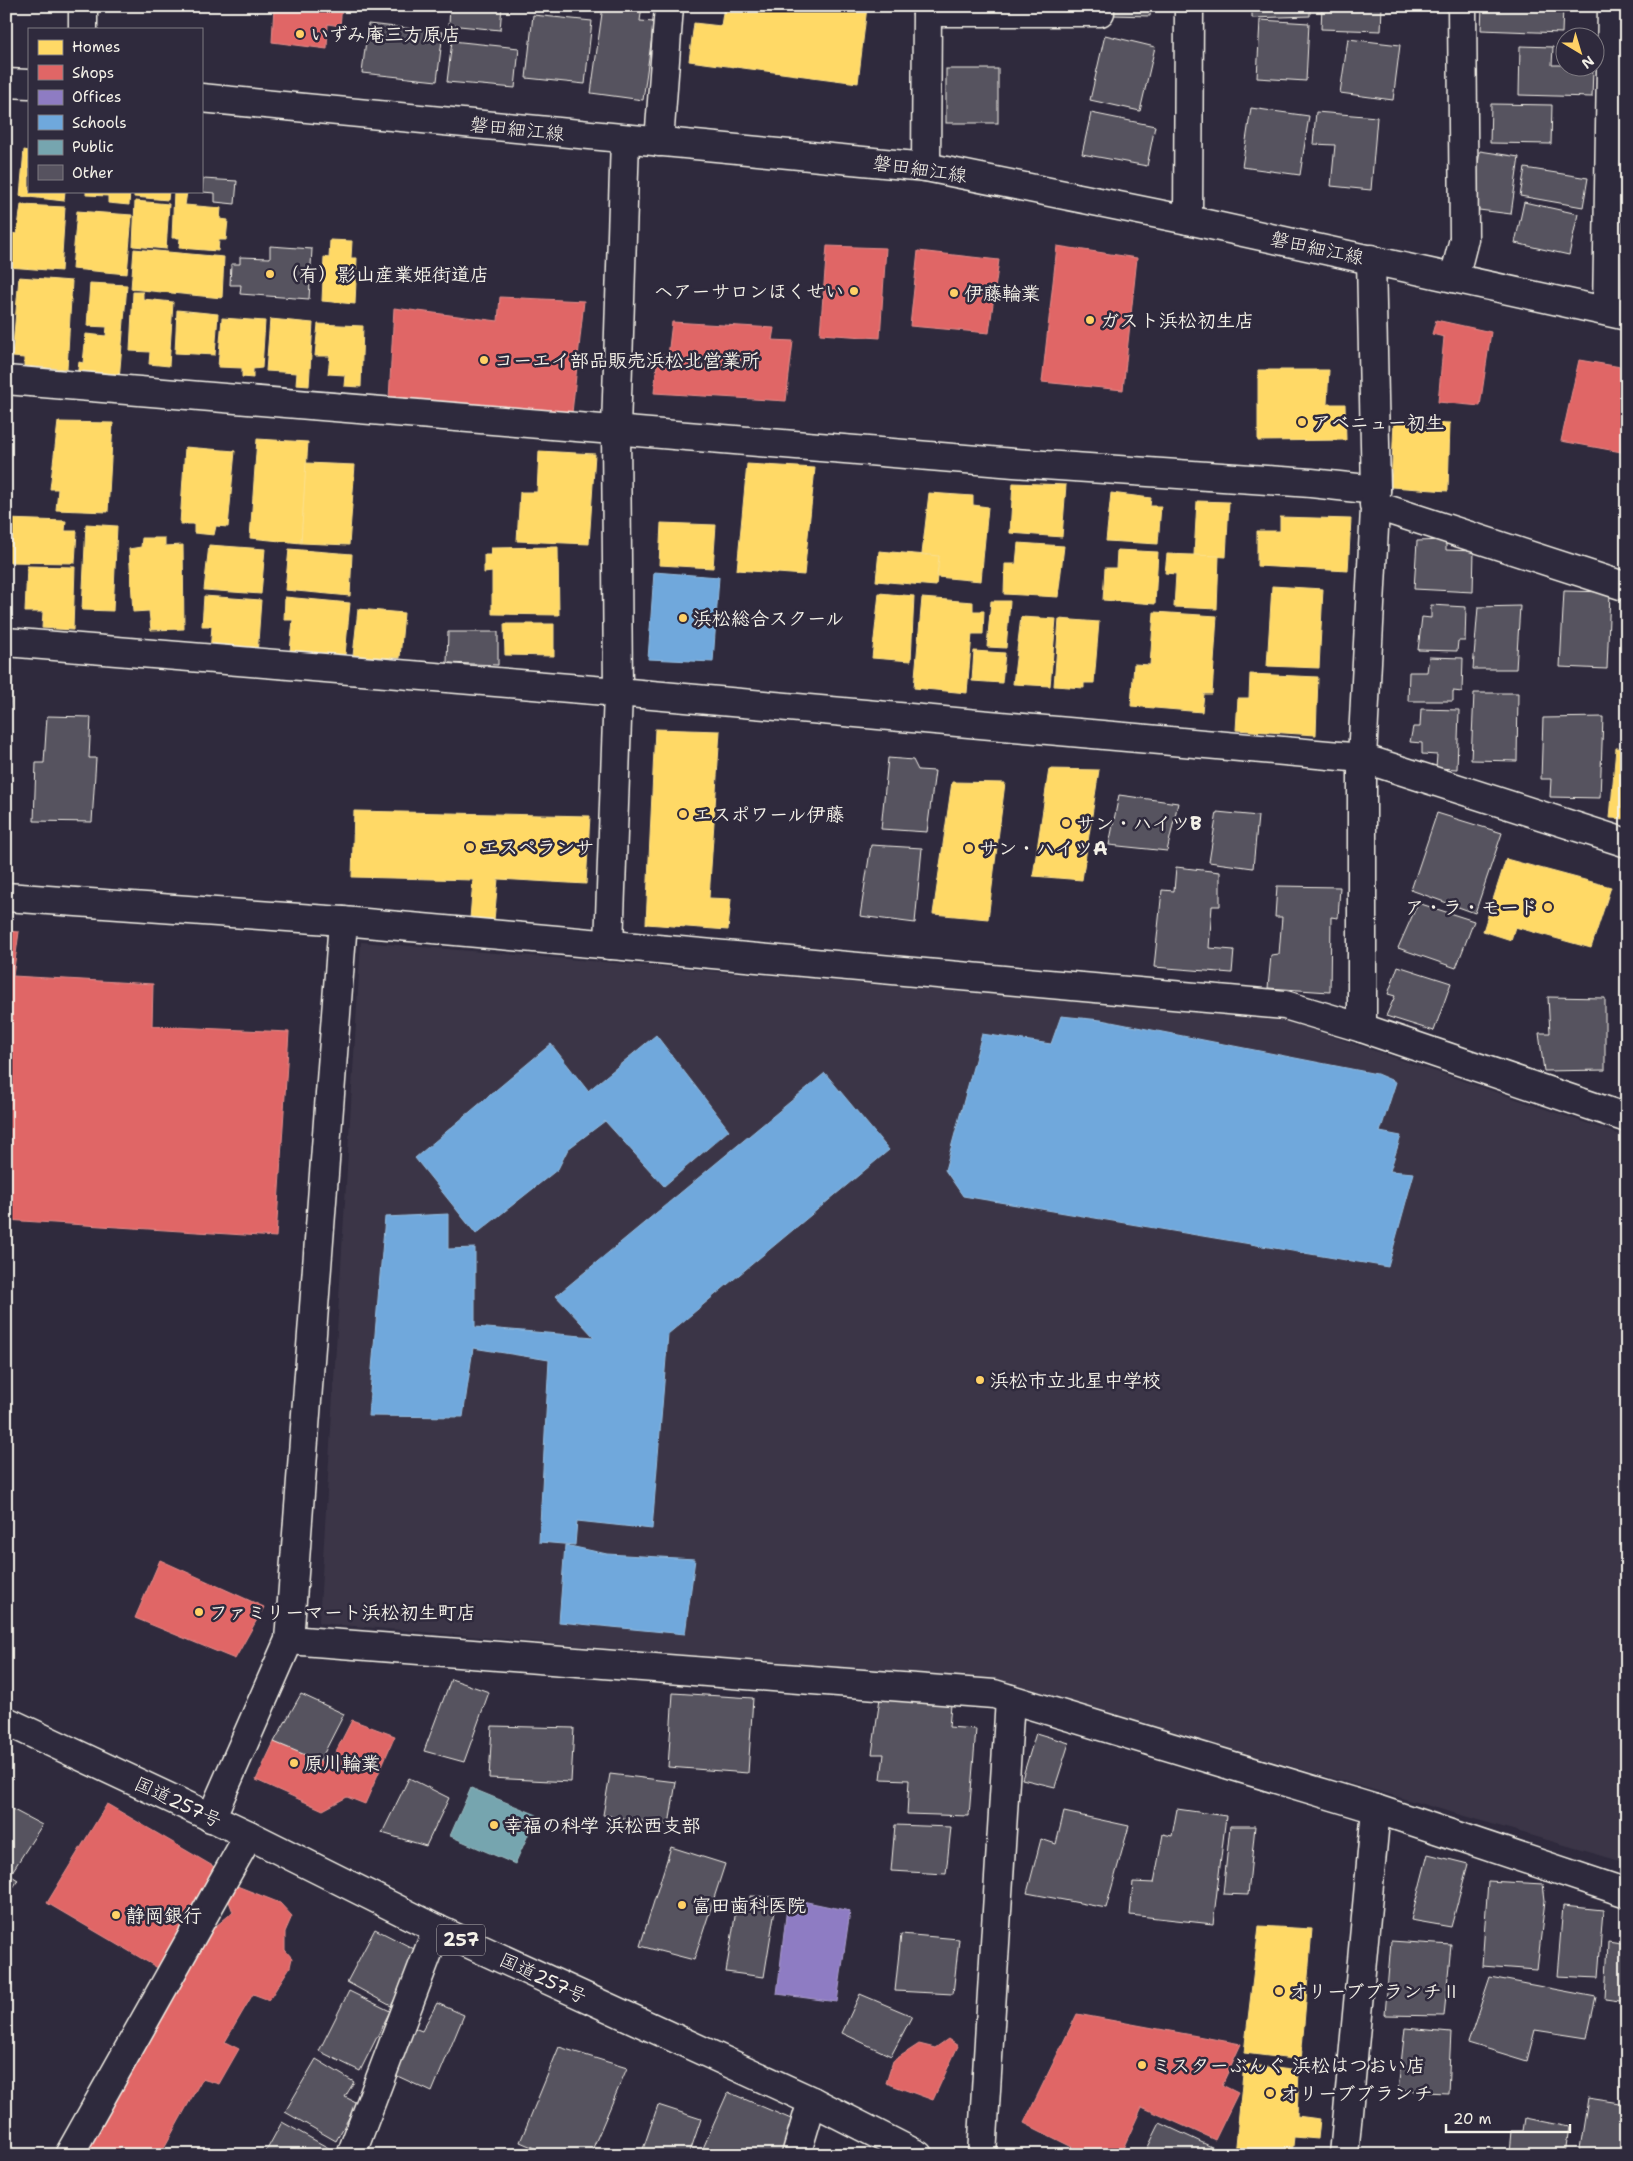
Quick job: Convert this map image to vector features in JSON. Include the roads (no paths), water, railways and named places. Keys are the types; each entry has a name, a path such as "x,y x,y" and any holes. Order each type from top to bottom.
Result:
{"main road":[{"path":"83,6 83,28"},
{"path":"659,142 670,6"},
{"path":"1188,220 1189,6"},
{"path":"1454,278 1464,239 1462,6"},
{"path":"1612,6 1617,313"},
{"path":"926,167 927,9 1100,12"},
{"path":"6,83 28,84"},
{"name":"磐田細江線","path":"202,98 926,167 1188,220 1617,313"},
{"path":"609,945 618,692 616,429 625,139"},
{"path":"1362,1028 1362,758 1375,497 1371,259"},
{"path":"6,380 1014,463 1301,482 1375,497 1627,587"},
{"path":"6,642 618,692 1362,758 1627,844"},
{"path":"6,897 343,921 1285,1005 1362,1028 1627,1118"},
{"path":"212,1818 289,1640 343,921"},
{"path":"289,1640 994,1694 1376,1809 1627,1893"},
{"path":"982,2155 1010,1699"},
{"name":"国道257号","path":"6,1721 249,1835 437,1930 812,2101 918,2155"},
{"path":"1344,2155 1376,1809"},
{"path":"70,2155 249,1835"},
{"path":"350,2155 437,1930"},
{"path":"796,2155 812,2101"}],"place":[{"name":"いずみ庵三方原店","path":"300,34"},
{"name":"（有）影山産業姫街道店","path":"270,274"},
{"name":"ヘアーサロンほくせい","path":"854,291"},
{"name":"伊藤輪業","path":"954,293"},
{"name":"ガスト浜松初生店","path":"1090,320"},
{"name":"コーエイ部品販売浜松北営業所","path":"484,360"},
{"name":"アベニュー初生","path":"1302,422"},
{"name":"浜松総合スクール","path":"683,618"},
{"name":"エスポワール伊藤","path":"683,814"},
{"name":"サン・ハイツB","path":"1066,823"},
{"name":"エスペランサ","path":"470,847"},
{"name":"サン・ハイツA","path":"969,848"},
{"name":"ア・ラ・モード","path":"1548,907"},
{"name":"浜松市立北星中学校","path":"980,1380"},
{"name":"ファミリーマート浜松初生町店","path":"199,1612"},
{"name":"原川輪業","path":"294,1763"},
{"name":"幸福の科学 浜松西支部","path":"494,1825"},
{"name":"富田歯科医院","path":"682,1905"},
{"name":"静岡銀行","path":"116,1915"},
{"name":"オリーブブランチⅡ","path":"1279,1991"},
{"name":"ミスターぶんぐ 浜松はつおい店","path":"1142,2065"},
{"name":"オリーブブランチ","path":"1270,2093"}]}
